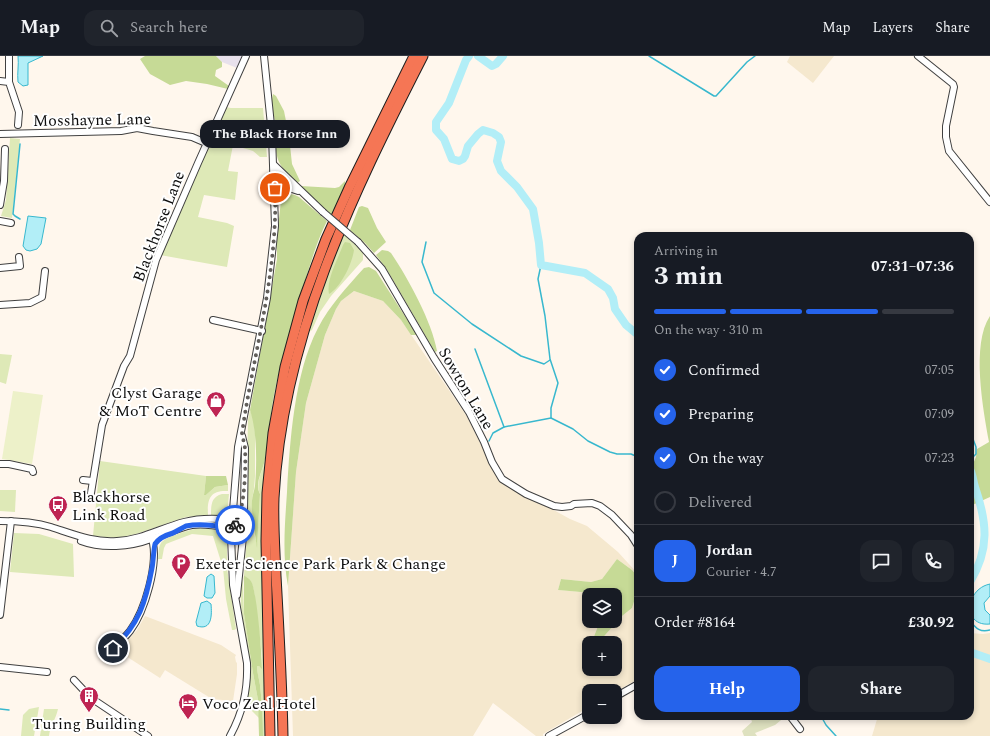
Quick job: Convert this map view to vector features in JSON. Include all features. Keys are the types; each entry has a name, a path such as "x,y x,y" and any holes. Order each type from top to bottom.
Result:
{"highway":[{"path":"270,736 266,541 267,493 278,398 294,331 312,275 326,239 349,188 414,56"},
{"path":"283,736 275,493 283,418 293,368 314,297 341,226 376,150 423,56"}],"street":[{"path":"9,56 9,82 20,112 18,125"},
{"name":"Blackhorse Lane","path":"91,493 102,425 124,366 130,356 154,265 206,143 221,114 246,56"},
{"path":"230,736 242,711 247,676 247,663 232,574 238,447 262,331 271,276 275,226 274,165 264,56"},
{"path":"918,56 953,84 954,87 946,126 946,137 949,151 990,202"},
{"path":"0,81 9,82"},
{"name":"Mosshayne Lane","path":"0,134 121,130 137,128 192,137 206,143"},
{"path":"0,205 5,149"},
{"name":"Sowton Lane","path":"274,165 300,192 358,242 382,269 434,358 469,412 496,470 502,479 526,494 554,506 562,507 574,504 592,503 600,506 612,515 634,540"},
{"path":"274,181 291,183"},
{"path":"275,188 292,189 300,192"},
{"path":"0,221 10,223"},
{"path":"0,268 20,266 19,257"},
{"path":"0,305 30,302 42,297 45,271"},
{"path":"213,320 262,331"},
{"path":"237,599 243,537 245,448 242,433"},
{"path":"0,464 9,464 32,469 33,472"},
{"path":"83,480 92,481"},
{"path":"234,524 240,516 243,499"},
{"path":"138,538 192,520 210,519 239,525 243,537"},
{"path":"0,521 38,524 86,538 106,541 138,538 152,539"},
{"path":"0,615 2,576 11,521"},
{"path":"64,532 85,542 105,546 123,545 152,539 193,525 234,524"},
{"path":"154,547 162,537 182,528"},
{"path":"105,654 120,642 130,631 140,614 150,579 154,556 152,539 155,533"},
{"path":"0,667 47,672"},
{"path":"75,681 91,698 148,736"},
{"path":"622,693 634,686"},
{"path":"549,736 582,718"},
{"path":"793,720 800,729"}],"shaded area":[{"path":"216,56 244,56 237,68 222,62"},
{"path":"790,56 834,56 813,83 787,62"},
{"path":"354,291 383,301 401,320 466,415 501,481 570,519 587,526 618,552 634,570 634,572 617,559 602,579 591,582 561,579 558,590 582,592 582,628 597,628 594,636 582,636 582,676 622,676 622,636 604,636 611,628 622,628 622,616 632,608 634,602 634,681 622,688 622,684 582,684 582,711 543,734 543,736 536,736 493,703 473,736 293,736 288,586 296,472 306,403 325,335 341,301"},
{"path":"145,616 221,645 236,655 237,674 233,701 212,699 165,670 160,678 118,651 137,630"},
{"path":"974,633 990,633 990,736 872,736 877,720 974,720"}],"green space":[{"path":"145,56 216,56 222,62 222,67 216,70 215,76 229,86 228,89 186,81 170,85 150,74 140,59"},
{"path":"273,94 276,96 284,111 289,136 292,164 300,181 297,183 282,167 276,153 276,126 272,106"},
{"path":"225,107 263,108 267,157 260,157 253,151 233,145 228,171 238,172 235,200 204,195 198,217 227,223 234,226 227,267 160,255"},
{"path":"10,138 20,139 12,218 1,216 6,200"},
{"path":"345,181 345,185 332,216 301,186 335,188 339,187"},
{"path":"290,194 299,197 327,221 316,246 302,290 284,352 275,390 265,459 258,481 258,490 260,494 257,548 252,507 256,477 256,447 250,410 277,259 277,244 271,289 281,201 284,195"},
{"path":"362,206 368,208 377,228 386,242 374,253 350,230 359,207"},
{"path":"342,233 363,252 363,260 331,296 320,312 312,330 309,332 308,330"},
{"path":"345,242 350,243 354,250 353,256 342,281 329,294 329,282"},
{"path":"382,250 391,253 412,287 425,314 437,351 435,352 386,268 376,255"},
{"path":"369,267 376,271 417,335 411,335 401,320 383,301 354,291 341,301 336,309 325,335 306,403 296,472 288,586 285,563 285,515 292,430 298,387 303,366 318,328 328,312 339,296 364,268"},
{"path":"990,316 990,497 974,504 974,462 977,449 989,442 980,377 981,343 984,328"},
{"path":"0,354 12,355 6,384 0,382"},
{"path":"13,391 43,395 32,464 2,459"},
{"path":"250,410 254,420 255,434 255,476 252,499 252,524 257,545 260,494 258,486 265,461 263,505 267,736 263,736 263,717 257,666 262,668 262,656 254,591 251,581 244,575 249,512 246,512 248,420"},
{"path":"100,461 206,476 204,495 215,487 228,485 228,491 213,494 208,504 208,515 186,517 136,534 117,538 93,536"},
{"path":"206,476 226,476 228,485 215,487 204,495"},
{"path":"0,490 16,490 15,512 0,511"},
{"path":"229,494 227,513 222,515 211,515 214,499 218,495"},
{"path":"199,528 222,530 227,534 227,568 236,629 234,630 232,630 226,599 223,568 213,536 192,534 166,544 162,559 158,559 159,546 164,540"},
{"path":"14,533 39,534 73,544 74,577 10,572"},
{"path":"617,559 634,572 634,602 632,608 622,616 622,588 582,588 582,592 558,590 561,579 591,582 602,579"},
{"path":"244,575 244,614 258,700 259,718 252,711 247,709 249,660 241,607 242,585"},
{"path":"244,575 251,581 257,610 262,669 259,666 257,666 257,668 263,717 263,736 259,736 258,700 244,614"},
{"path":"597,628 611,628 604,636 594,636"},
{"path":"39,707 34,736 21,736 23,715 29,709"},
{"path":"44,709 58,709 49,736 40,736"},
{"path":"751,720 781,720 775,725 755,733 757,736 744,736 742,731 752,722"}],"water":[{"path":"18,56 43,56 28,63 28,85 23,86 18,82"},
{"path":"28,216 46,218 41,244 37,249 30,251 26,250 23,246"},
{"path":"211,574 214,576 215,593 212,598 207,598 204,596 207,577"},
{"path":"990,584 990,596 984,603 985,610 990,615 990,624 981,623 974,618 974,596 982,587"},
{"path":"207,601 211,604 210,621 206,626 197,626 196,622 201,603"}],"waterway":[{"path":"469,56 449,103 436,122 436,130 444,139 452,159 459,161 463,159 468,146 483,130 493,133 499,137 501,142 497,161 501,171 517,187 533,209 541,265 585,273 608,289 613,298 615,309 626,325 634,332"},
{"path":"478,56 492,66 496,64 503,56"},
{"path":"649,56 714,96 716,96 747,62 755,56"},
{"path":"20,144 13,214 20,219"},
{"path":"426,242 422,262 434,293 472,324 521,356 544,364 550,360"},
{"path":"541,265 538,279 545,316 550,359 558,383 551,408 551,418 573,429 588,441 610,452 634,455"},
{"path":"475,349 504,427"},
{"path":"489,441 493,433 504,427 551,418"},
{"path":"974,442 976,447 976,454 974,456"},
{"path":"974,485 984,524 984,547 974,574"},
{"path":"974,626 984,631 990,630"},
{"path":"974,653 990,659"},
{"path":"0,709 9,710"},
{"path":"823,720 836,736"}],"way so far":[{"path":"235,525 240,516 243,499 245,448 242,433 245,410 262,331 271,276 276,212 275,188"}],"place":[{"name":"The Black Horse Inn","path":"275,188"},
{"name":"Clyst Garage & MoT Centre","path":"216,418"},
{"name":"Blackhorse Link Road","path":"58,522"},
{"name":"Exeter Science Park Park & Change","path":"181,580"},
{"name":"Turing Building","path":"89,713"},
{"name":"Voco Zeal Hotel","path":"188,720"}],"route":[{"path":"113,648 130,631 140,614 150,579 155,544 162,537 193,525 210,525 232,528 235,525"}]}
